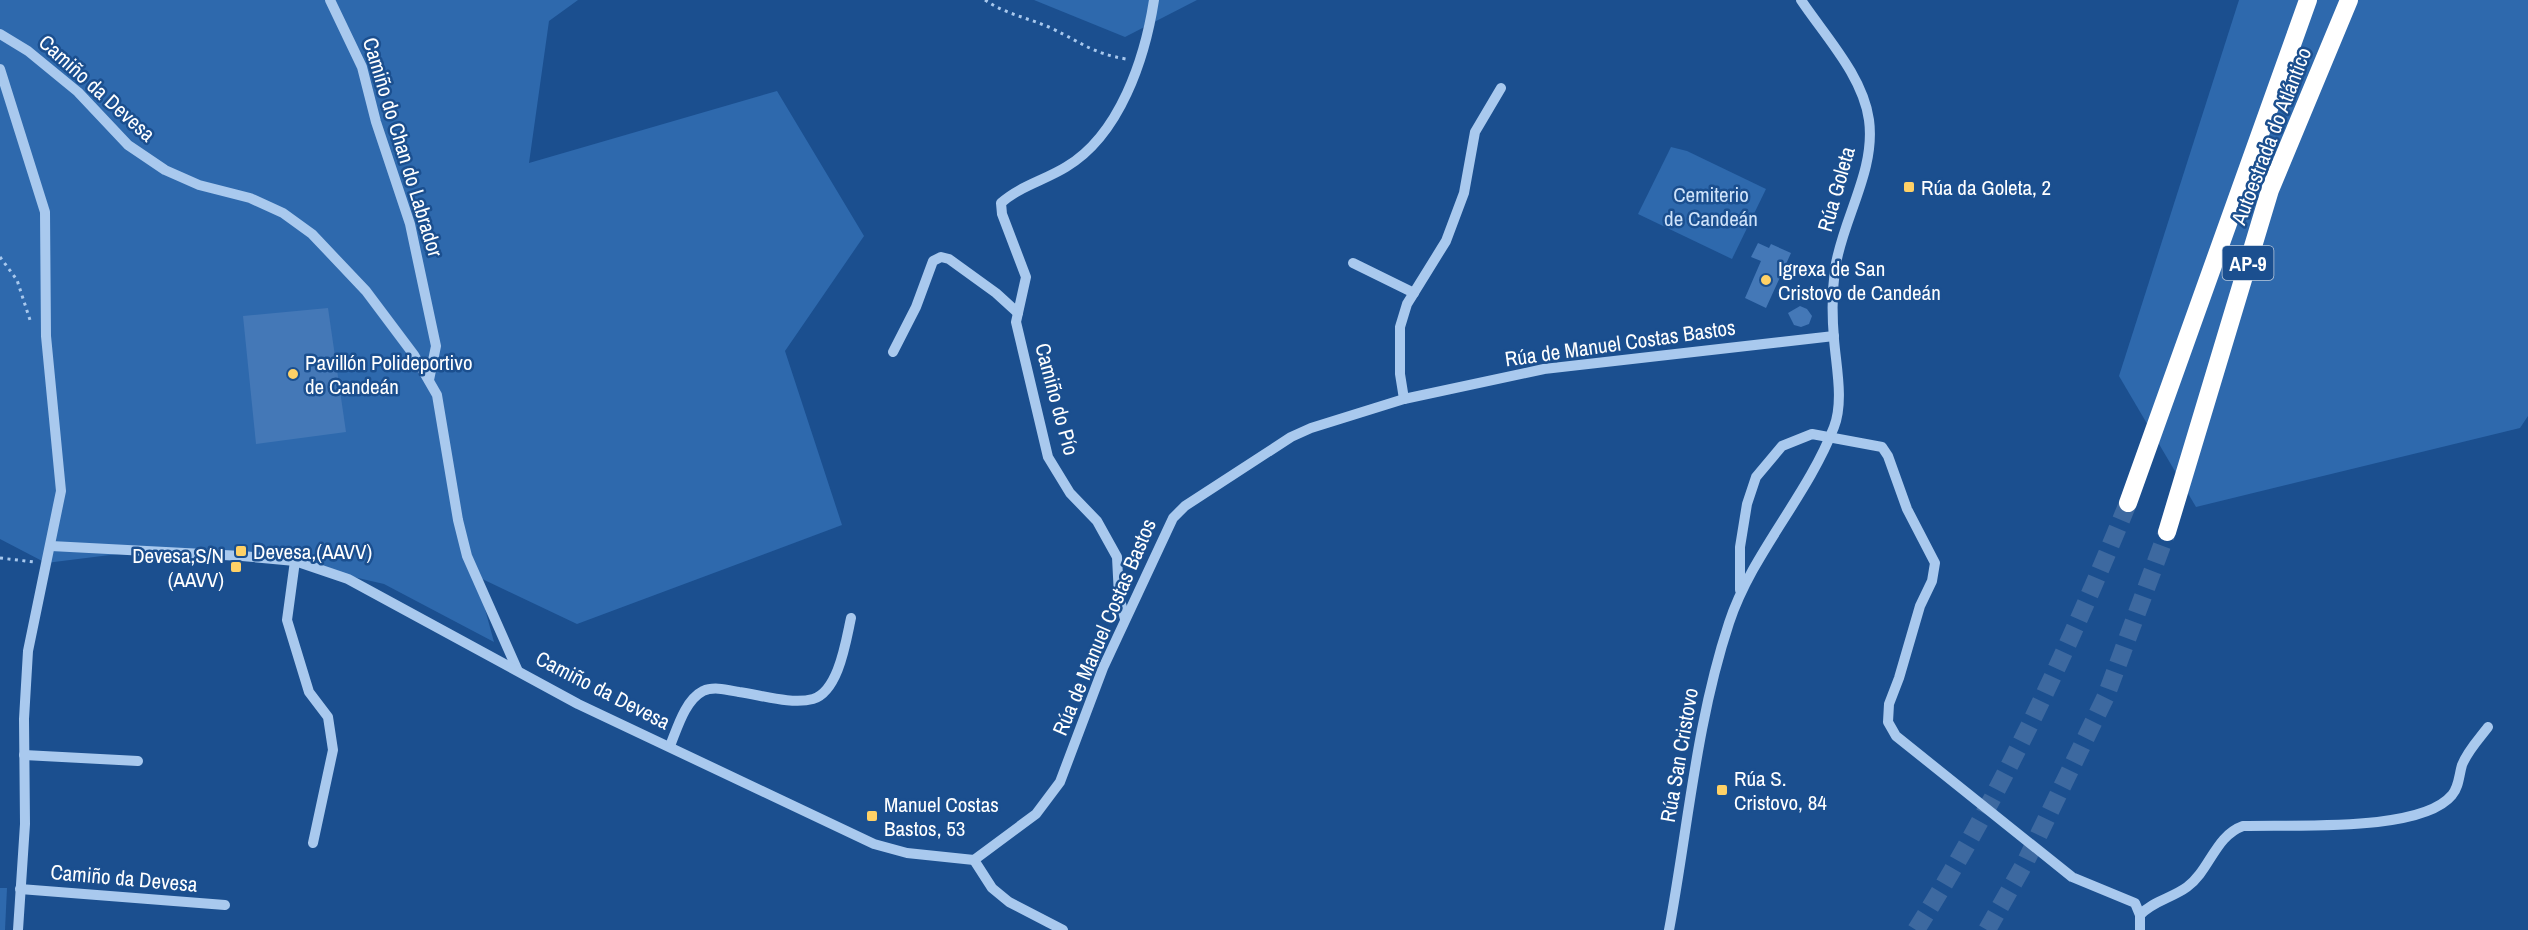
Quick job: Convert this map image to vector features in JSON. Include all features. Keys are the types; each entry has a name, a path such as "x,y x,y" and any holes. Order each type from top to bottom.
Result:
{"highway":[{"name":"Autoestrada do Atlántico","path":"2128,503 2308,0"},
{"name":"Autoestrada do Atlántico","path":"2167,532 2270,190 2349,0"}],"street":[{"name":"Camiño do Chan do Labrador","path":"330,0 362,68 376,122 410,224 436,346 429,380"},
{"name":"Camiño do Pío","path":"1125,619 1119,596 1117,557 1097,521 1070,493 1048,457 1016,322 1026,277 1002,214 1001,203 1010,195 1067,166 1090,147 1110,121 1141,62 1154,0"},
{"name":"Rúa Goleta","path":"1801,0 1848,69 1864,101 1869,119 1870,138 1866,163 1840,244 1835,270 1834,336"},
{"name":"Camiño da Devesa","path":"0,48 2,35 28,51 78,92 128,145 165,170 199,184 250,198 283,213 312,234 366,291 414,355 437,395 458,520 467,556 517,669 578,704 873,844 907,853 974,860"},
{"name":"Camiño da Devesa","path":"0,69 45,212 46,336 61,491 28,651 24,755 25,824 18,930"},
{"path":"1404,399 1400,374 1400,327 1407,304 1446,241 1464,193 1475,132 1501,88"},
{"path":"893,352 920,298 933,261 940,257 949,259 996,293 1018,313"},
{"path":"1353,263 1414,293"},
{"name":"Rúa de Manuel Costas Bastos","path":"974,860 1036,814 1053,794 1125,619 1164,532 1173,518 1185,506 1292,437 1311,428 1404,399 1544,369 1834,336"},
{"name":"Rúa San Cristovo","path":"1669,930 1699,739 1714,676 1740,591 1797,500 1830,438 1839,411 1834,336"},
{"name":"Rúa San Cristovo","path":"1740,591 1740,547 1747,504 1756,477 1782,446 1812,434 1830,438"},
{"path":"1830,438 1882,447 1888,456 1907,508 1935,563 1932,581 1920,606 1889,704 1888,722 1896,736 2072,877 2135,903 2140,915 2139,930"},
{"path":"51,546 295,561 348,579 517,669"},
{"path":"295,561 287,621 309,692 328,717 333,750 313,843"},
{"name":"Camiño da Devesa","path":"670,746 687,708 702,692 717,688 798,700 815,699 826,690 840,666 851,618"},
{"path":"2140,915 2149,905 2187,886 2223,838 2243,826 2389,822 2418,816 2439,806 2452,795 2469,751 2488,727"},
{"path":"24,755 138,761"},
{"path":"974,860 992,888 1009,902 1063,930"},
{"name":"Camiño da Devesa","path":"20,889 225,905"}],"path":[{"path":"985,0 1002,12 1053,29 1088,50 1141,62"},
{"path":"0,257 17,280 32,324 46,336"},
{"path":"0,558 46,563"}],"green space":[{"path":"0,0 578,0 549,21 529,163 777,91 864,236 785,351 842,525 577,624 476,576 494,642 384,584 241,551 150,550 46,563 0,539"},
{"path":"1034,0 1197,0 1125,37"},
{"path":"2239,0 2528,0 2528,416 2520,428 2196,507 2119,376"},
{"name":"Cemiterio de Candeán","path":"1671,147 1687,151 1766,189 1732,259 1638,214"},
{"path":"0,888 7,888 5,930 0,930"}],"building":[{"name":"Igrexa de San Cristovo de Candeán","path":"1758,243 1769,248 1771,244 1791,253 1766,308 1745,298 1761,261 1751,257"},
{"path":"1800,306 1807,309 1812,316 1809,324 1801,327 1794,325 1788,313"},
{"name":"Pavillón Polideportivo de Candeán","path":"328,308 346,432 256,444 243,316"}],"tunnel":[{"path":"1916,930 2005,775 2082,613 2128,503"},
{"path":"1987,930 2026,861 2106,696 2167,532"}],"place":[{"name":"Rúa da Goleta, 2","path":"1909,187"},
{"name":"Igrexa de San Cristovo de Candeán","path":"1766,280"},
{"name":"Pavillón Polideportivo de Candeán","path":"293,374"},
{"name":"Devesa,(AAVV)","path":"241,551"},
{"name":"Devesa,S/N (AAVV)","path":"236,567"},
{"name":"Rúa S. Cristovo, 84","path":"1722,790"},
{"name":"Manuel Costas Bastos, 53","path":"872,816"}]}
